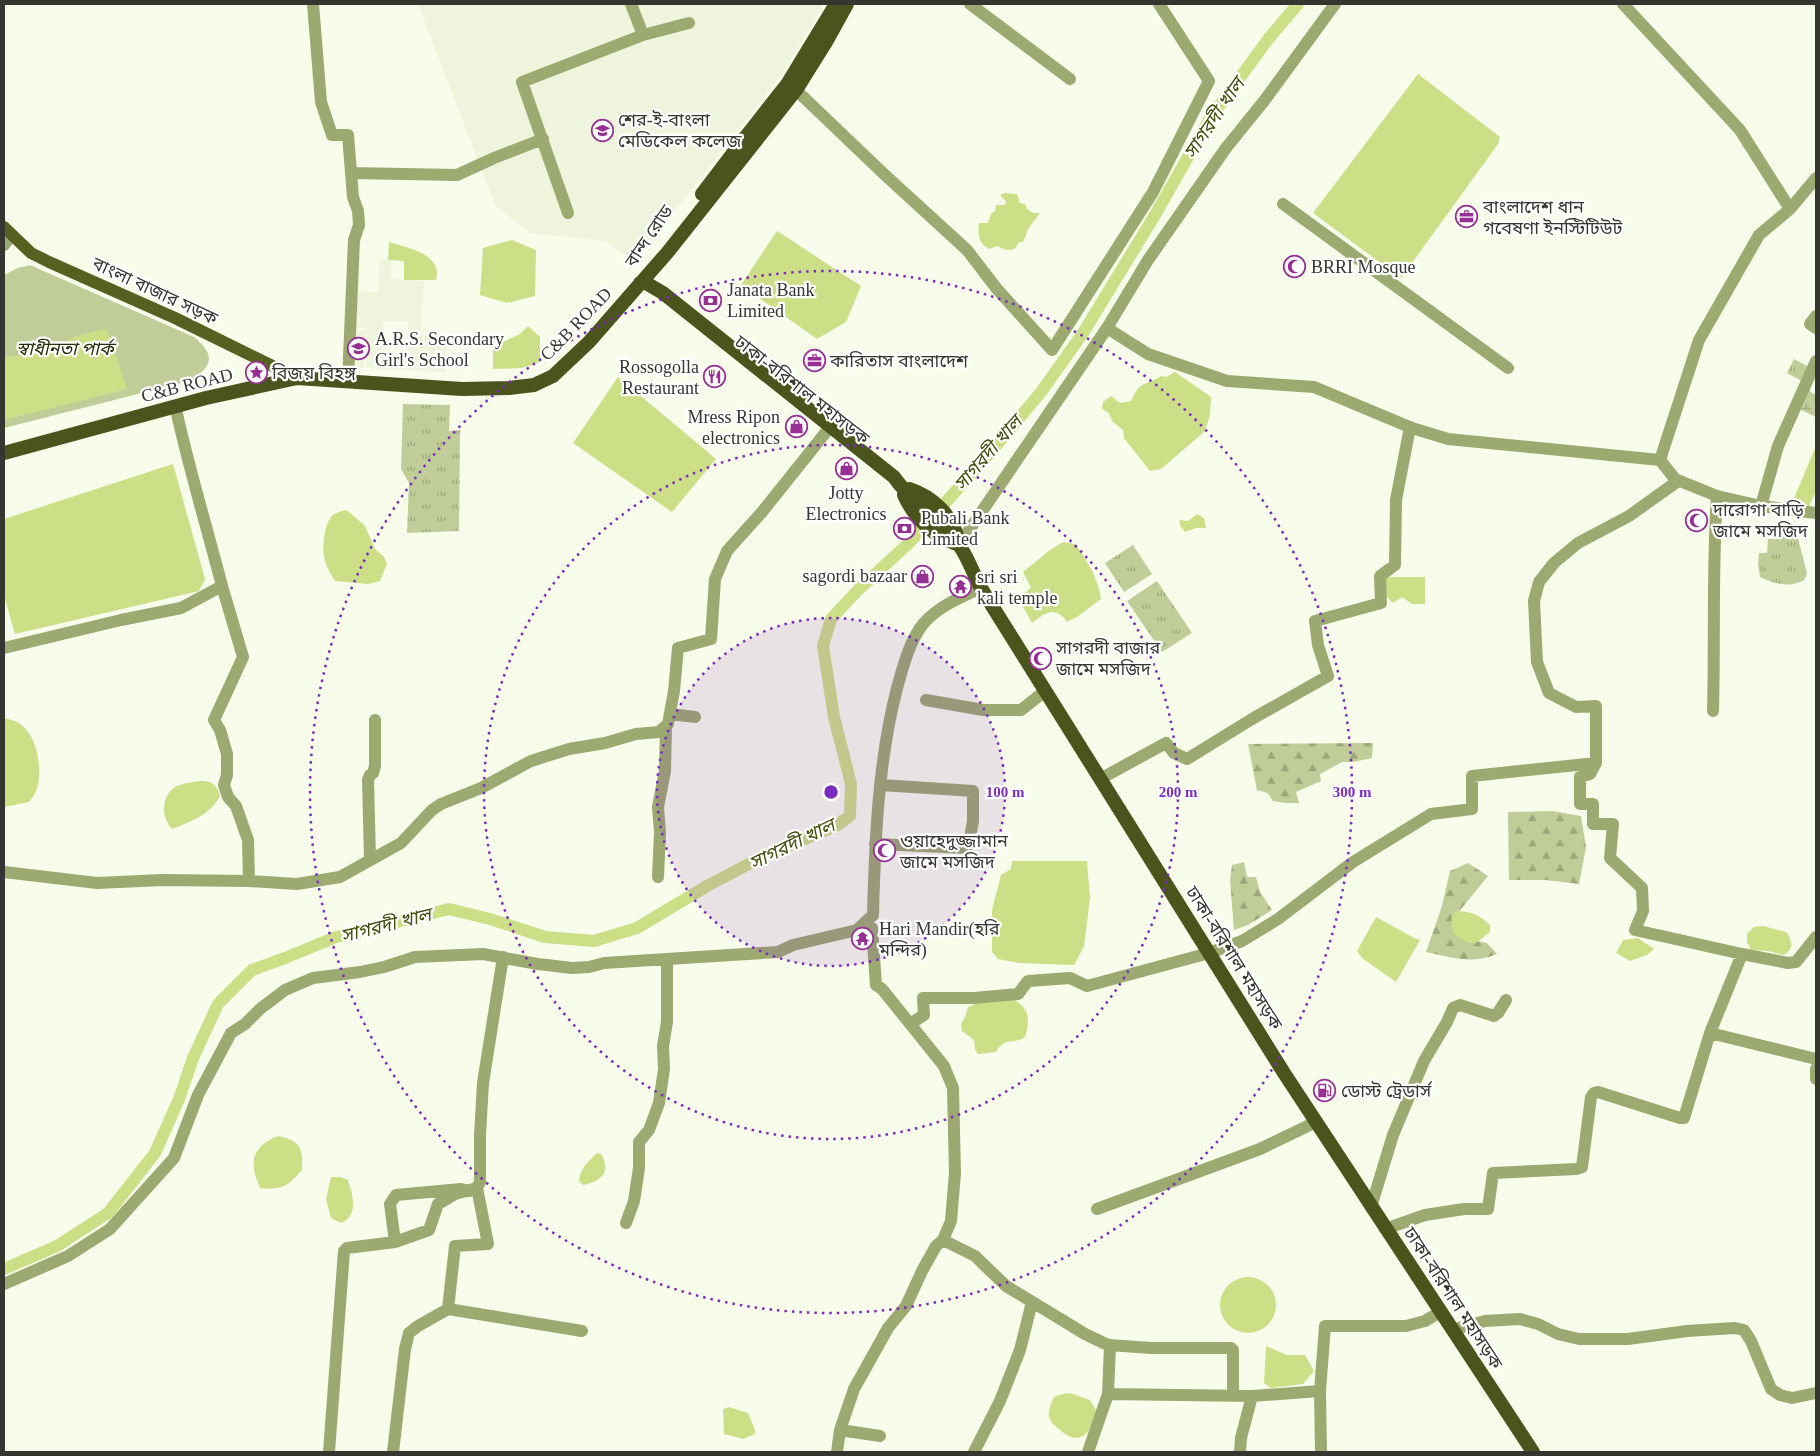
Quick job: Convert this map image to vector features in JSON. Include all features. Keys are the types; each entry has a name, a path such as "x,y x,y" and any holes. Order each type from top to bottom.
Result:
{"highway":[{"name":"বান্দ রোড","path":"640,283 662,248 736,148 788,83 836,4"},
{"name":"বান্দ রোড","path":"640,283 667,252 796,90 847,4"},
{"name":"C&B ROAD","path":"4,453 177,406 297,378 462,389 509,388 534,385 553,376 575,356 640,283"},
{"name":"ঢাকা-বরিশাল মহাসড়ক","path":"640,283 657,300 888,482 901,487"},
{"name":"ঢাকা-বরিশাল মহাসড়ক","path":"640,283 646,283 663,293 894,476 901,487"},
{"path":"901,487 919,492 924,508 941,525 943,538 959,545"},
{"path":"901,487 910,508 924,508"},
{"name":"ঢাকা-বরিশাল মহাসড়ক","path":"941,525 955,528 959,545 981,588 1100,779 1316,1122 1533,1452"}],"main road":[{"name":"বাংলা বাজার সড়ক","path":"6,236 31,253 49,262 175,318 297,378"}],"street":[{"path":"313,4 321,102 332,135 348,135 353,197 358,211 359,225 354,240 348,381"},
{"path":"631,4 643,35"},
{"path":"970,4 1070,79"},
{"path":"796,90 967,250 997,289 1052,350 1152,192 1209,81 1158,4"},
{"path":"959,545 1106,328 1148,260 1226,148 1264,101 1335,4"},
{"path":"1623,4 1740,130 1790,209"},
{"path":"568,213 522,82 643,35 690,23"},
{"path":"352,173 457,175 543,139"},
{"path":"1660,460 1699,340 1759,235 1790,209 1816,178"},
{"path":"1282,204 1508,368"},
{"path":"1816,316 1810,324 1816,328"},
{"path":"1106,328 1148,354 1227,381 1314,387 1410,427 1448,439 1660,460 1678,481 1716,496 1761,506 1816,512"},
{"path":"1761,506 1778,446 1816,361"},
{"path":"177,406 177,414 189,467 243,657 214,720 220,730 227,754 227,774 224,785 228,797 236,806 248,840 249,881"},
{"path":"1100,779 1166,743 1174,753 1187,759 1328,676 1318,645 1316,621 1381,603 1380,576 1395,564 1396,500 1410,427"},
{"path":"658,877 660,832 658,807 665,771 668,720 678,648 711,639 715,578 727,551 762,512 826,432"},
{"path":"1678,481 1629,516 1578,542 1554,563 1539,582 1534,601 1538,662 1549,693 1576,707 1596,706 1596,763 1590,774 1580,777 1580,804 1593,804 1594,824 1613,824 1610,858 1642,888 1643,911 1636,930 1788,963 1796,962 1816,937"},
{"path":"1713,710 1716,496"},
{"path":"4,648 107,623 181,608 222,586"},
{"path":"4,1284 68,1256 110,1229 174,1158 198,1096 231,1033 245,1024 285,990 313,978 360,972 415,957 483,954 572,968 589,967 604,963 778,952 793,945 857,930 873,915 875,844 881,785 893,705 904,661 922,626 937,610 981,588"},
{"path":"926,700 982,710 1021,710 1045,691"},
{"path":"4,872 98,883 162,880 249,881 296,884 340,877 401,843 432,810 441,804 482,788 531,761 569,749 605,743 636,734 659,732 668,720 695,716"},
{"path":"370,860 368,780 373,773 374,766 375,720"},
{"path":"910,1024 924,1015 923,998 974,998 1018,994 1028,981 1070,978 1087,986 1209,953 1242,941 1278,919 1353,862 1431,814 1472,809 1472,776 1596,763"},
{"path":"875,844 968,848 973,821 973,792 881,785"},
{"path":"837,1452 840,1430 854,1389 888,1328 906,1306 936,1246 943,1240 951,1220 955,1173 953,1088 944,1066 882,989 876,985 872,928 866,923"},
{"path":"1385,1229 1425,1214 1464,1209 1488,1209 1493,1173 1576,1169 1582,1167 1591,1097 1594,1093 1598,1092 1684,1118 1710,1033 1742,954"},
{"path":"329,1452 345,1248 395,1242 429,1230 438,1204 455,1194 473,1189 480,1182 480,1135 484,1068 503,957"},
{"path":"626,1223 634,1200 639,1168 639,1142 649,1130 659,1103 664,1069 663,1046 667,1022 667,960"},
{"path":"1371,1207 1393,1134 1424,1061 1453,1008 1460,1005 1494,1016 1506,1000"},
{"path":"1710,1033 1816,1059"},
{"path":"1816,1069 1816,1080"},
{"path":"1097,1209 1260,1149 1316,1122"},
{"path":"395,1242 390,1204 396,1195 473,1189"},
{"path":"448,1309 455,1246 488,1244 473,1189"},
{"path":"943,1240 974,1256 1006,1286 1086,1334 1110,1345 1152,1348 1231,1348 1233,1350 1234,1395"},
{"path":"974,1452 985,1427 1000,1401 1020,1350 1032,1302"},
{"path":"393,1452 405,1349 409,1333 418,1326 448,1309 582,1331"},
{"path":"1322,1452 1320,1392 1325,1326 1406,1326 1425,1321 1440,1312"},
{"path":"1452,1330 1485,1321 1520,1319 1538,1324 1558,1334 1579,1339 1604,1340 1736,1328 1744,1330 1751,1341 1771,1389 1780,1395 1792,1398 1816,1393"},
{"path":"1088,1452 1108,1394 1110,1345"},
{"path":"1108,1394 1252,1396 1320,1392"},
{"path":"1240,1452 1241,1438 1252,1396"},
{"path":"840,1430 880,1436"}],"shaded area":[{"name":"শের-ই-বাংলা মেডিকেল কলেজ","path":"418,4 823,4 780,77 635,261 605,241 530,233 495,205"},
{"path":"1418,74 1500,137 1498,144 1401,278 1313,213"},
{"path":"1005,193 1017,194 1020,203 1025,204 1027,209 1033,213 1040,213 1028,229 1023,242 1019,242 1015,248 1007,250 997,246 989,249 979,238 979,223 988,223 991,214 995,211 996,205 1005,205 1006,201 1000,195"},
{"path":"777,231 861,286 846,322 817,339 741,285"},
{"path":"512,240 536,250 535,296 507,303 480,295 483,248"},
{"path":"389,242 414,250 429,258 437,271 436,280 404,280 404,261 388,260"},
{"path":"380,259 392,260 391,279 424,281 420,335 447,336 446,372 366,368 367,328 354,327 355,291 378,292","holes":["383,321 408,321 408,356 383,356"]},
{"path":"528,326 540,337 540,362 522,368 493,369 493,347 520,334"},
{"path":"107,329 127,389 4,420 4,357 20,355 31,349 68,341 76,336"},
{"name":"A.R.S. Secondary Girl's School","path":"354,330 366,331 364,368 351,367"},
{"path":"1175,372 1211,397 1210,415 1205,431 1161,469 1150,471 1124,438 1123,430 1112,421 1109,413 1102,409 1103,402 1111,396 1120,403 1131,401 1138,389 1143,385 1161,376 1166,377"},
{"path":"618,377 716,459 672,512 573,443"},
{"path":"1816,446 1816,491 1809,506 1792,503"},
{"path":"173,464 205,579 199,591 15,634 4,596 4,519"},
{"path":"345,510 365,526 375,549 384,557 387,564 380,581 368,584 335,581 328,569 324,558 326,528 332,516"},
{"path":"1197,514 1204,518 1206,528 1196,528 1185,532 1179,520 1188,521"},
{"path":"1063,542 1075,544 1084,556 1095,577 1101,599 1067,622 1058,614 1050,612 1032,623 1018,598 1031,588 1023,572"},
{"path":"1385,577 1425,577 1425,604 1412,604 1402,597 1393,603 1387,597"},
{"path":"4,718 15,721 29,733 36,751 39,780 34,795 29,802 4,807"},
{"path":"198,781 213,784 220,796 206,813 172,829 164,813 167,796 175,787"},
{"path":"1012,861 1087,861 1090,898 1084,946 1074,965 1019,963 998,959 992,952 992,910 1001,875 1011,869"},
{"path":"1456,911 1479,916 1490,925 1490,932 1476,943 1464,941 1453,933 1452,919"},
{"path":"1376,917 1420,940 1396,982 1362,958 1357,951"},
{"path":"1763,926 1786,932 1790,938 1791,945 1787,953 1783,955 1768,951 1751,950 1747,942 1747,934 1754,927"},
{"path":"1638,938 1654,949 1647,955 1630,961 1616,953 1623,940"},
{"path":"1015,1000 1024,1008 1028,1016 1025,1037 1006,1042 996,1052 978,1054 975,1050 974,1040 962,1031 961,1024 968,1007 983,1001"},
{"path":"278,1136 292,1140 299,1147 302,1156 302,1170 284,1186 279,1188 260,1188 254,1171 255,1157 263,1144"},
{"path":"597,1153 601,1154 604,1160 605,1171 600,1179 583,1185 579,1181 581,1172"},
{"path":"331,1177 340,1177 348,1180 352,1192 352,1210 347,1220 341,1223 331,1218 326,1199"},
{"path":"1243,1277 1253,1277 1268,1285 1274,1294 1276,1305 1274,1316 1268,1325 1253,1333 1243,1333 1232,1328 1225,1321 1220,1310 1220,1300 1225,1289 1232,1282"},
{"path":"1266,1346 1287,1355 1305,1355 1314,1371 1303,1384 1271,1388 1264,1383"},
{"path":"1070,1393 1090,1400 1097,1412 1091,1427 1083,1436 1078,1438 1066,1435 1053,1424 1049,1417 1049,1409 1054,1397"},
{"path":"729,1407 748,1413 755,1434 743,1439 724,1434 723,1409"}],"green space":[{"name":"স্বাধীনতা পার্ক","path":"30,265 194,337 206,350 209,361 207,366 189,381 4,428 4,275 18,268"},
{"path":"1794,359 1809,367 1802,381 1787,373"},
{"path":"1809,391 1816,395 1816,417 1801,410"},
{"path":"403,404 450,405 449,431 460,430 459,531 407,533 409,483 401,469"},
{"path":"1795,530 1801,532 1798,538 1807,574 1804,580 1793,584 1782,584 1760,577 1759,553 1767,553 1768,539 1777,539 1779,534 1794,536"},
{"path":"1133,545 1152,574 1124,592 1105,563"},
{"path":"1157,581 1192,633 1162,652 1127,601"},
{"path":"1373,743 1372,758 1342,762 1320,774 1321,781 1296,792 1299,803 1273,801 1268,793 1257,790 1248,744"},
{"path":"1552,811 1581,816 1586,847 1579,884 1545,880 1509,880 1508,812"},
{"path":"1244,862 1247,877 1256,877 1260,892 1272,910 1248,925 1234,930 1230,880 1232,865"},
{"path":"1468,863 1488,876 1453,919 1462,938 1487,943 1497,954 1470,960 1426,952 1442,906 1450,871"}],"waterway":[{"name":"সাগরদী খাল","path":"4,1269 57,1246 108,1213 155,1153 179,1099 193,1058 218,1004 252,970 336,937 449,909 490,919 545,937 594,941 637,928 707,886 768,854 836,826 850,816 851,784 834,717 823,646 831,619 858,590 911,541 989,454 1041,392 1083,333 1155,215 1209,120 1269,38 1298,4"}],"place":[{"name":"শের-ই-বাংলা মেডিকেল কলেজ","path":"602,130"},
{"name":"বাংলাদেশ ধান গবেষণা ইনস্টিটিউট","path":"1467,217"},
{"name":"BRRI Mosque","path":"1295,267"},
{"name":"Janata Bank Limited","path":"711,300"},
{"name":"A.R.S. Secondary Girl's School","path":"359,349"},
{"name":"কারিতাস বাংলাদেশ","path":"814,361"},
{"name":"বিজয় বিহঙ্গ","path":"256,373"},
{"name":"Rossogolla Restaurant","path":"715,377"},
{"name":"Mress Ripon electronics","path":"796,427"},
{"name":"Jotty Electronics","path":"846,468"},
{"name":"দারোগা বাড়ি জামে মসজিদ","path":"1697,520"},
{"name":"Pubali Bank Limited","path":"905,528"},
{"name":"sagordi bazaar","path":"923,576"},
{"name":"sri sri kali temple","path":"961,587"},
{"name":"সাগরদী বাজার জামে মসজিদ","path":"1040,658"},
{"name":"ওয়াহেদুজ্জামান জামে মসজিদ","path":"884,851"},
{"name":"Hari Mandir(হরি মন্দির)","path":"863,939"},
{"name":"ডোস্ট ট্রেডার্স","path":"1325,1091"}]}
